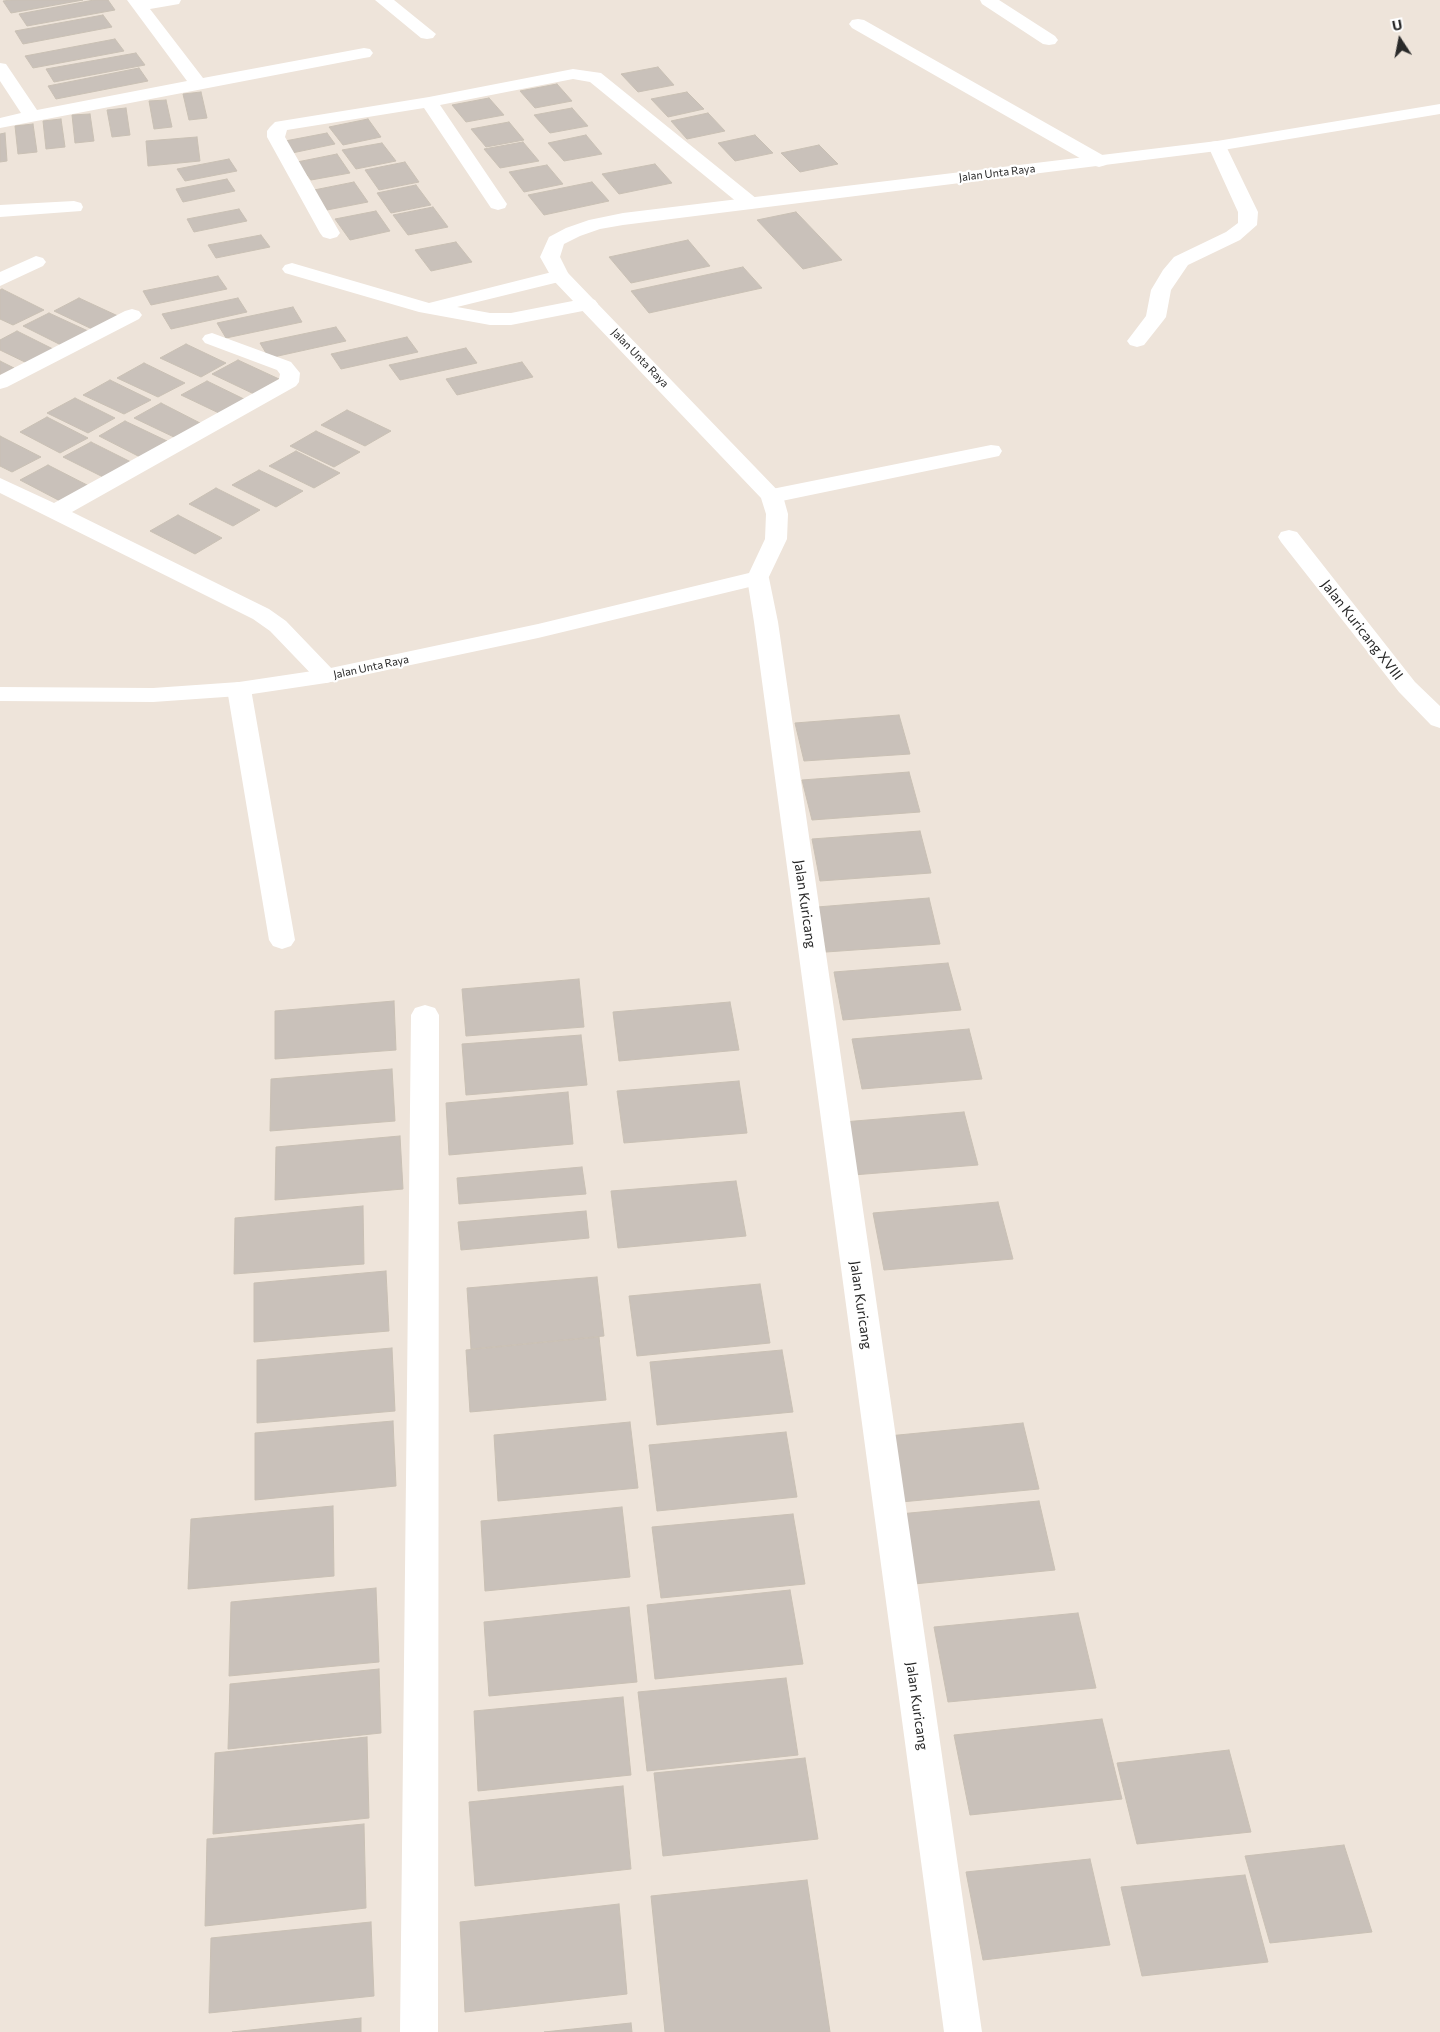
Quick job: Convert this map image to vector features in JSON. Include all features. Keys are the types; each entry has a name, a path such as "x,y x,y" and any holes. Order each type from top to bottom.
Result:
{"street":[{"path":"137,3 173,0"},
{"path":"383,0 427,34"},
{"path":"988,0 1049,40"},
{"path":"137,3 198,84"},
{"path":"858,24 1099,161"},
{"path":"0,123 364,53"},
{"path":"0,68 32,116"},
{"path":"330,232 276,137 276,131 281,126 429,102 573,74 596,77 750,203"},
{"path":"429,102 498,204"},
{"name":"Jalan Unta Raya","path":"772,496 560,276 550,257 556,241 573,232 596,224 623,219 1217,146 1440,109"},
{"path":"1137,341 1156,316 1161,290 1170,274 1181,261 1233,236 1247,225 1248,212 1217,146"},
{"path":"0,211 74,207"},
{"path":"0,280 36,262"},
{"path":"292,269 426,308 501,320 588,304"},
{"path":"426,308 560,276"},
{"path":"0,383 132,315"},
{"path":"55,512 289,382 290,373 284,366 212,339"},
{"path":"758,578 776,539 777,514 772,496 992,451"},
{"path":"0,485 261,614 278,626 326,676"},
{"name":"Jalan Kuricang XVIII","path":"1289,537 1407,687 1440,720"},
{"name":"Jalan Unta Raya","path":"0,694 153,695 238,688 326,676 538,631 758,578"},
{"name":"Jalan Kuricang","path":"758,578 766,622 963,2032"},
{"path":"238,688 282,940"},
{"path":"419,2032 425,1016"}],"building":[{"path":"83,0 11,13 3,1"},
{"path":"94,0 108,0 115,10 27,26 19,14"},
{"path":"103,15 112,27 23,44 15,31"},
{"path":"115,39 124,51 33,68 25,56"},
{"path":"136,53 145,65 54,82 46,69"},
{"path":"658,67 674,85 638,92 621,74"},
{"path":"139,68 148,81 56,99 48,86"},
{"path":"557,84 572,101 535,108 520,91"},
{"path":"201,92 207,118 189,120 183,94"},
{"path":"687,92 704,109 668,117 651,99"},
{"path":"489,98 504,115 466,122 452,105"},
{"path":"166,100 172,127 154,129 149,101"},
{"path":"126,108 130,135 112,137 107,110"},
{"path":"572,108 588,126 550,133 534,115"},
{"path":"708,113 725,131 687,139 671,121"},
{"path":"90,114 94,141 75,143 72,115"},
{"path":"61,119 65,147 46,149 43,121"},
{"path":"368,119 381,137 343,145 329,127"},
{"path":"509,122 524,140 486,147 471,129"},
{"path":"33,124 37,152 18,154 15,126"},
{"path":"5,133 7,161 0,162 0,134"},
{"path":"327,133 335,144 292,153 285,141"},
{"path":"586,135 602,154 564,161 548,143"},
{"path":"755,135 773,153 735,161 718,143"},
{"path":"197,137 200,161 148,166 146,141"},
{"path":"523,142 539,161 500,168 484,149"},
{"path":"382,143 396,161 356,169 342,150"},
{"path":"819,145 838,164 800,172 781,153"},
{"path":"337,154 350,173 311,180 297,162"},
{"path":"229,159 237,171 185,181 177,169"},
{"path":"405,162 419,182 379,190 365,170"},
{"path":"655,164 672,183 619,194 602,174"},
{"path":"547,165 563,184 524,192 509,172"},
{"path":"227,179 235,191 183,202 176,189"},
{"path":"354,182 368,202 327,210 314,190"},
{"path":"592,182 609,201 544,215 528,195"},
{"path":"416,185 431,205 391,213 377,193"},
{"path":"433,207 448,227 408,235 393,215"},
{"path":"239,209 247,221 194,232 187,219"},
{"path":"376,211 390,231 350,240 335,219"},
{"path":"796,212 842,260 803,269 757,220"},
{"path":"261,235 270,247 216,258 208,245"},
{"path":"688,240 710,266 631,283 609,257"},
{"path":"456,242 472,262 431,271 415,250"},
{"path":"743,267 762,288 649,313 631,291"},
{"path":"218,276 227,289 151,305 143,291"},
{"path":"2,289 44,310 13,325 0,319 0,290"},
{"path":"79,298 118,316 92,329 54,311"},
{"path":"238,298 247,312 171,329 162,314"},
{"path":"293,307 302,322 226,338 217,323"},
{"path":"49,313 88,331 61,345 23,326"},
{"path":"336,327 346,341 269,358 260,343"},
{"path":"17,331 55,350 29,364 0,350 0,340"},
{"path":"407,337 418,352 341,369 331,354"},
{"path":"186,344 226,363 201,377 160,358"},
{"path":"466,348 477,363 400,380 389,365"},
{"path":"238,360 279,379 254,394 212,374"},
{"path":"0,361 14,368 0,375"},
{"path":"522,362 533,377 457,395 446,379"},
{"path":"144,363 185,383 158,397 117,378"},
{"path":"110,380 151,400 124,414 83,395"},
{"path":"207,381 248,401 223,415 181,395"},
{"path":"75,398 115,418 88,433 47,413"},
{"path":"161,403 202,424 176,438 134,418"},
{"path":"347,410 391,431 365,446 321,425"},
{"path":"47,417 88,438 60,453 20,432"},
{"path":"125,421 167,441 140,457 99,436"},
{"path":"316,431 360,452 334,467 290,446"},
{"path":"0,436 41,457 12,472 0,466"},
{"path":"91,442 133,463 105,478 63,457"},
{"path":"296,451 340,473 314,488 269,466"},
{"path":"48,465 89,486 62,502 20,480"},
{"path":"259,470 303,491 276,507 232,485"},
{"path":"216,488 260,510 233,526 189,504"},
{"path":"178,515 222,538 195,554 150,531"},
{"path":"899,715 910,754 804,761 795,723"},
{"path":"909,772 920,812 812,820 802,780"},
{"path":"920,831 931,873 820,881 812,839"},
{"path":"929,898 940,944 826,952 817,907"},
{"path":"948,963 961,1010 843,1020 834,972"},
{"path":"579,979 584,1027 466,1036 462,989"},
{"path":"394,1001 396,1050 275,1059 275,1011"},
{"path":"730,1002 739,1050 619,1061 613,1012"},
{"path":"969,1029 982,1079 862,1089 852,1039"},
{"path":"581,1035 587,1085 466,1095 462,1044"},
{"path":"392,1069 395,1121 270,1131 271,1079"},
{"path":"739,1081 747,1133 624,1143 617,1091"},
{"path":"568,1092 573,1144 449,1155 446,1103"},
{"path":"964,1112 978,1165 853,1175 843,1122"},
{"path":"400,1136 403,1189 275,1200 276,1147"},
{"path":"582,1167 586,1194 459,1204 457,1178"},
{"path":"736,1181 746,1236 618,1248 611,1191"},
{"path":"998,1202 1013,1259 884,1270 873,1213"},
{"path":"363,1206 364,1264 234,1274 235,1218"},
{"path":"586,1211 589,1238 461,1250 458,1222"},
{"path":"386,1271 389,1331 254,1342 254,1283"},
{"path":"597,1277 604,1336 471,1349 467,1288"},
{"path":"760,1284 770,1343 637,1356 629,1296"},
{"path":"599,1337 606,1400 470,1412 466,1350"},
{"path":"392,1348 395,1411 257,1423 257,1360"},
{"path":"782,1350 793,1412 657,1425 650,1362"},
{"path":"393,1421 396,1486 255,1500 255,1433"},
{"path":"630,1422 638,1488 498,1501 494,1435"},
{"path":"1023,1423 1039,1489 901,1502 888,1436"},
{"path":"786,1432 797,1497 657,1511 649,1445"},
{"path":"1039,1501 1055,1570 914,1584 899,1514"},
{"path":"333,1506 334,1576 188,1589 191,1519"},
{"path":"622,1507 630,1577 485,1591 481,1521"},
{"path":"793,1514 805,1584 661,1598 652,1527"},
{"path":"376,1588 379,1662 229,1676 231,1602"},
{"path":"790,1590 803,1664 655,1679 647,1605"},
{"path":"629,1607 637,1682 489,1696 484,1622"},
{"path":"1078,1613 1096,1688 948,1702 934,1627"},
{"path":"379,1669 381,1733 228,1749 230,1684"},
{"path":"786,1678 798,1755 647,1771 638,1692"},
{"path":"623,1697 631,1775 478,1791 474,1711"},
{"path":"1102,1719 1122,1799 970,1815 954,1735"},
{"path":"367,1737 369,1818 213,1834 215,1753"},
{"path":"1229,1750 1251,1832 1137,1844 1117,1763"},
{"path":"805,1758 818,1839 663,1856 654,1773"},
{"path":"623,1786 631,1869 475,1886 469,1802"},
{"path":"364,1824 366,1908 205,1926 207,1839"},
{"path":"1344,1845 1372,1932 1270,1943 1245,1856"},
{"path":"1090,1859 1110,1945 983,1960 966,1872"},
{"path":"1245,1875 1268,1962 1142,1976 1121,1887"},
{"path":"807,1880 830,2032 665,2032 651,1896"},
{"path":"619,1904 627,1994 465,2012 460,1922"},
{"path":"371,1922 374,1996 209,2013 211,1938"},
{"path":"361,2018 361,2032 232,2032"},
{"path":"631,2023 632,2032 544,2032"}]}
